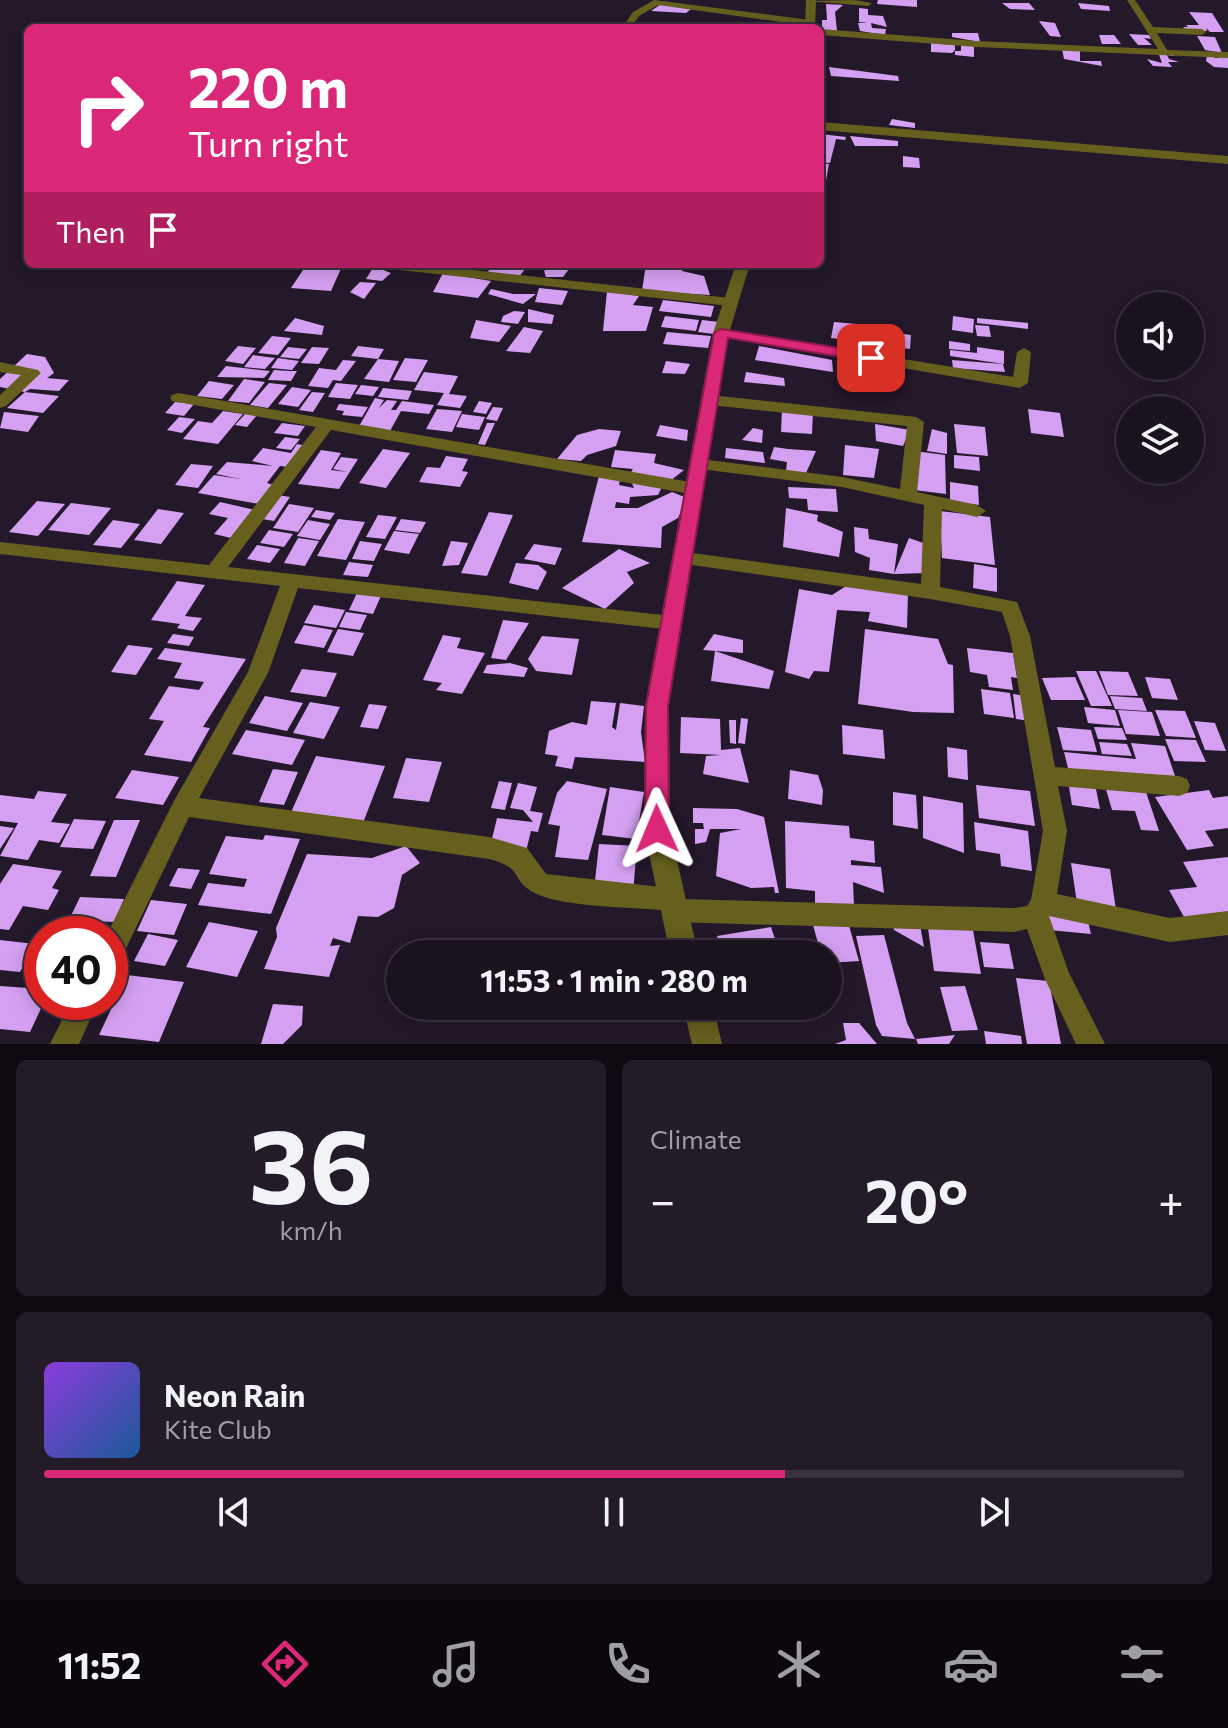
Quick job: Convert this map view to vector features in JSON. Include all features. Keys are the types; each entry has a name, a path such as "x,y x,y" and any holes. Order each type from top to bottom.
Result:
{"street":[{"path":"810,24 811,0 868,3"},
{"path":"1131,0 1163,50"},
{"path":"629,24 636,14 658,1 804,24"},
{"path":"1150,30 1202,32"},
{"path":"824,32 976,44 1228,55"},
{"path":"824,126 1228,160"},
{"path":"452,268 730,302"},
{"path":"680,940 657,829 657,706 685,558 721,333 742,268"},
{"path":"721,333 1020,383 1024,352"},
{"path":"0,367 33,373 0,403"},
{"path":"178,398 696,489"},
{"path":"710,400 916,422 908,495"},
{"path":"213,573 325,426"},
{"path":"700,464 842,482 977,511"},
{"path":"930,592 933,502"},
{"path":"0,548 672,623"},
{"path":"685,558 930,592 1007,606 1013,610 1055,831 1039,910 1058,979 1091,1044"},
{"path":"128,918 183,806 258,673 291,582"},
{"path":"1045,776 1179,786"},
{"path":"183,806 489,848 518,856 538,883 557,889 671,904 1014,920 1039,910 1170,930 1228,923"},
{"path":"64,1044 76,1020"},
{"path":"701,1020 707,1044"}],"building":[{"path":"878,0 917,0 917,7 877,4"},
{"path":"1002,3 1029,3 1035,10 1010,9"},
{"path":"1078,3 1109,6 1110,11 1081,9"},
{"path":"661,4 691,9 686,13 651,11"},
{"path":"826,4 843,5 835,12 837,31 824,30 822,20 827,20"},
{"path":"859,8 868,9 868,15 883,16 887,27 871,23 872,28 886,29 885,35 860,31 858,23 868,23 859,22"},
{"path":"1189,12 1212,13 1224,32 1210,32 1206,28 1207,31 1187,31 1183,27 1188,27 1186,25 1199,25"},
{"path":"1039,21 1055,23 1061,37 1050,36"},
{"path":"952,33 978,33 980,42 952,37"},
{"path":"1129,34 1149,35 1151,39 1144,38 1152,45 1138,45"},
{"path":"1099,35 1114,35 1121,44 1102,44"},
{"path":"1197,36 1215,37 1222,53 1205,50"},
{"path":"931,43 955,45 955,50 952,53 931,52"},
{"path":"961,45 974,46 974,57 955,55 955,51 961,51"},
{"path":"1062,49 1080,50 1080,61 1101,61 1102,66 1064,59"},
{"path":"1158,52 1172,52 1174,56 1167,55 1169,59 1179,62 1168,62 1172,67 1153,66 1147,59 1162,63"},
{"path":"1207,54 1216,58 1228,56 1228,68 1214,67 1206,61"},
{"path":"829,67 898,76 899,81 831,76"},
{"path":"892,119 915,123 915,128 889,125"},
{"path":"824,134 846,137 845,140 836,139 830,163 824,162"},
{"path":"850,136 898,141 898,146 855,146"},
{"path":"903,156 919,158 920,168 903,167"},
{"path":"824,163 829,164 824,186"},
{"path":"304,268 341,268 331,291 291,288"},
{"path":"373,268 386,268 383,270 391,273 382,281 366,279"},
{"path":"491,268 526,268 518,278 487,273"},
{"path":"548,268 569,269 563,277 546,277 544,271"},
{"path":"645,268 682,268 682,271 704,276 710,295 642,291"},
{"path":"443,273 491,281 478,298 433,292"},
{"path":"360,282 376,283 364,299 350,292"},
{"path":"539,288 568,291 562,305 535,302"},
{"path":"491,289 513,294 536,294 523,304 488,294"},
{"path":"607,291 639,296 633,305 653,307 646,331 603,331"},
{"path":"663,300 714,306 711,317 659,311"},
{"path":"528,309 554,315 552,324 528,322"},
{"path":"514,311 525,312 518,324 501,322 503,316"},
{"path":"665,316 699,320 696,331 661,327"},
{"path":"953,316 974,319 973,333 952,330"},
{"path":"295,318 324,326 322,335 284,331"},
{"path":"977,318 1028,323 1028,329 977,323"},
{"path":"476,320 511,326 499,342 470,338"},
{"path":"702,320 719,322 714,334 698,332"},
{"path":"834,322 857,324 854,341 831,338"},
{"path":"975,325 989,326 991,337 977,336"},
{"path":"524,327 543,331 530,353 506,351"},
{"path":"667,332 711,336 708,348 663,344"},
{"path":"888,332 911,335 910,349 886,346"},
{"path":"272,336 291,338 278,355 258,353"},
{"path":"949,341 970,344 970,351 949,349"},
{"path":"238,346 256,348 243,364 225,361"},
{"path":"358,346 384,349 378,359 351,356"},
{"path":"759,346 832,360 833,372 755,360"},
{"path":"288,347 307,349 299,359 280,357"},
{"path":"312,347 329,348 319,364 301,363"},
{"path":"977,347 1004,351 1004,364 950,356 950,350 977,353"},
{"path":"27,354 45,357 54,373 47,378 69,380 59,391 30,389 25,392 0,387 0,379"},
{"path":"253,355 275,358 265,369 244,367"},
{"path":"278,358 299,361 292,370 271,368"},
{"path":"405,358 428,360 416,382 393,380"},
{"path":"378,359 399,361 389,382 364,379"},
{"path":"343,360 356,361 341,381 333,380 328,388 308,386 319,368 336,370"},
{"path":"952,360 1003,364 1005,372 953,368"},
{"path":"666,361 690,364 685,374 662,373"},
{"path":"226,366 270,371 264,378 217,377"},
{"path":"274,370 297,371 291,381 268,380"},
{"path":"424,372 458,376 449,394 467,396 460,408 437,405 444,393 414,390"},
{"path":"746,372 784,378 785,386 744,382"},
{"path":"244,379 265,382 249,403 228,401"},
{"path":"209,381 234,385 222,399 197,396"},
{"path":"269,383 287,385 268,408 250,405"},
{"path":"336,383 358,385 350,399 328,397"},
{"path":"361,385 379,387 373,396 355,394"},
{"path":"292,387 311,390 298,407 278,404"},
{"path":"383,388 412,391 408,400 378,397"},
{"path":"25,392 59,396 43,413 7,408"},
{"path":"312,392 325,393 313,412 299,410"},
{"path":"375,398 384,400 379,408 387,400 397,401 391,410 396,410 402,401 434,405 429,414 401,411 390,431 358,428"},
{"path":"479,401 492,403 486,414 473,412"},
{"path":"175,402 194,404 184,416 165,413"},
{"path":"339,404 368,407 362,417 342,415 344,411 336,410"},
{"path":"493,407 503,408 497,421 486,419"},
{"path":"782,408 813,411 812,434 781,432"},
{"path":"437,409 462,411 452,432 426,429"},
{"path":"1028,409 1060,413 1064,437 1031,433"},
{"path":"223,411 243,414 218,444 183,439 198,421 212,423"},
{"path":"4,412 39,416 28,432 0,428"},
{"path":"246,413 257,415 247,427 235,425"},
{"path":"462,414 485,417 479,430 456,427"},
{"path":"179,417 195,419 182,433 167,430"},
{"path":"282,423 305,426 298,436 274,433"},
{"path":"487,423 495,423 485,445 478,444"},
{"path":"875,424 910,430 903,446 876,441"},
{"path":"954,424 985,427 988,456 957,453"},
{"path":"660,425 688,430 687,441 656,436"},
{"path":"753,428 763,430 762,443 742,440"},
{"path":"599,429 621,431 616,446 587,455 581,461 557,459 577,435"},
{"path":"932,429 947,433 947,454 927,451"},
{"path":"285,437 300,439 291,450 276,448"},
{"path":"297,444 307,446 287,467 280,466 267,483 274,485 259,504 198,493 214,475 240,479 216,474 227,462 273,466 252,461 263,448 291,453"},
{"path":"845,445 879,449 874,478 843,475"},
{"path":"774,447 816,451 806,473 786,471 787,462 770,459"},
{"path":"726,448 763,452 765,463 725,458"},
{"path":"383,449 410,453 386,488 359,483"},
{"path":"321,450 341,453 331,470 347,472 333,469 341,457 358,459 339,489 298,484"},
{"path":"615,450 656,454 654,463 684,470 670,481 631,472 633,469 611,467"},
{"path":"914,451 945,455 946,494 914,490"},
{"path":"954,455 979,457 980,471 954,468"},
{"path":"446,456 468,459 462,471 468,472 460,487 419,482 427,467 440,468"},
{"path":"191,464 213,466 198,488 175,485"},
{"path":"599,476 620,479 619,485 634,488 631,481 662,487 658,495 630,497 629,504 616,502 615,508 638,508 672,492 687,498 678,518 662,527 661,548 582,542"},
{"path":"950,482 978,486 979,505 950,501"},
{"path":"788,487 836,489 838,512 808,510 807,499 789,498"},
{"path":"278,495 290,497 274,521 262,519"},
{"path":"37,501 65,504 38,536 9,532"},
{"path":"220,502 255,510 231,538 214,534 228,518 209,514"},
{"path":"71,503 111,508 89,535 48,530"},
{"path":"289,504 314,508 298,532 273,528"},
{"path":"786,508 818,515 817,521 843,532 839,557 783,547"},
{"path":"158,509 184,513 161,544 134,540"},
{"path":"316,510 335,513 330,520 311,517"},
{"path":"940,511 990,517 995,565 942,558"},
{"path":"489,512 513,515 487,576 461,573"},
{"path":"378,515 397,517 385,539 366,537"},
{"path":"338,519 365,522 346,560 317,556"},
{"path":"401,519 426,522 420,533 395,530"},
{"path":"113,520 140,524 121,548 93,545"},
{"path":"308,520 330,524 320,540 297,536"},
{"path":"854,527 868,529 869,539 898,544 894,574 869,570 870,558 855,552"},
{"path":"269,530 293,534 284,547 260,543"},
{"path":"394,531 419,534 409,554 384,550"},
{"path":"298,538 319,541 305,566 284,563"},
{"path":"909,538 929,545 926,573 894,574"},
{"path":"360,541 382,544 374,561 352,559"},
{"path":"451,541 468,543 459,565 442,566"},
{"path":"534,544 562,548 555,565 524,559"},
{"path":"257,545 280,549 270,563 247,559"},
{"path":"619,549 650,563 627,572 634,583 605,609 562,588"},
{"path":"349,562 373,565 368,577 343,575"},
{"path":"516,563 538,565 547,572 538,590 509,583"},
{"path":"974,564 997,568 997,592 973,588"},
{"path":"177,581 205,585 185,616 202,618 193,631 177,628 180,624 151,620"},
{"path":"851,583 908,594 907,628 868,621 870,612 837,610 829,672 814,671 809,679 785,672 799,589 832,595"},
{"path":"357,593 381,596 373,614 349,610"},
{"path":"314,605 345,610 336,628 304,623"},
{"path":"346,612 367,615 360,630 339,627"},
{"path":"503,620 529,623 506,660 491,658"},
{"path":"304,625 333,630 324,648 294,643"},
{"path":"338,629 364,633 353,656 327,652"},
{"path":"865,629 938,639 948,664 953,665 954,713 913,712 858,704"},
{"path":"173,634 194,637 189,646 167,643"},
{"path":"714,634 743,640 743,653 703,650"},
{"path":"443,635 461,638 457,648 485,653 462,694 436,690 442,683 423,680"},
{"path":"542,636 579,639 572,675 536,671 528,659"},
{"path":"128,645 153,648 136,675 111,672"},
{"path":"165,648 246,659 203,727 210,728 191,762 144,755 164,721 149,719 169,686 199,690 204,682 174,678 182,663 157,659"},
{"path":"967,648 1013,653 1017,678 1011,677 1013,690 989,687 987,675 970,672"},
{"path":"715,651 774,671 769,689 711,681"},
{"path":"510,663 528,668 524,677 483,673 487,665"},
{"path":"302,669 337,673 326,697 290,692"},
{"path":"1076,671 1096,671 1112,706 1091,706"},
{"path":"1099,671 1128,672 1138,696 1108,695"},
{"path":"1075,677 1085,700 1051,700 1042,678"},
{"path":"1145,677 1170,679 1178,700 1152,698"},
{"path":"981,689 1010,693 1014,718 984,714"},
{"path":"1013,694 1026,696 1030,721 1016,719"},
{"path":"265,696 303,703 287,731 249,723"},
{"path":"1110,696 1142,698 1147,711 1115,709"},
{"path":"591,701 616,703 612,727 616,730 620,703 644,706 641,732 645,762 575,757 572,769 555,766 558,756 545,754 549,731 572,722 587,725"},
{"path":"310,702 340,707 324,739 293,733"},
{"path":"369,704 387,706 378,729 360,727"},
{"path":"1084,707 1115,710 1120,726 1088,723"},
{"path":"1118,710 1152,712 1160,736 1126,734"},
{"path":"1155,710 1185,711 1196,738 1166,736"},
{"path":"681,717 720,719 721,750 740,748 749,783 703,774 706,756 721,755 680,753"},
{"path":"741,718 748,719 745,744 738,743"},
{"path":"729,720 736,720 736,744 730,743"},
{"path":"1194,721 1215,723 1226,751 1205,750"},
{"path":"842,725 883,730 885,759 843,754"},
{"path":"1057,727 1091,730 1097,752 1063,750"},
{"path":"1094,727 1122,728 1127,740 1098,739"},
{"path":"246,730 305,740 292,765 232,754"},
{"path":"1165,739 1196,740 1206,762 1174,761"},
{"path":"1099,742 1127,744 1132,756 1102,754"},
{"path":"1131,743 1165,746 1177,782 1069,772 1064,752 1136,759"},
{"path":"947,747 967,750 968,780 948,777"},
{"path":"316,756 385,766 361,828 289,817"},
{"path":"406,758 442,762 429,802 393,798"},
{"path":"273,769 298,772 284,805 259,802"},
{"path":"132,770 179,777 163,805 115,798"},
{"path":"790,770 818,775 823,790 822,805 788,799"},
{"path":"499,781 512,783 505,810 491,808"},
{"path":"567,781 607,789 588,860 555,857 560,826 548,824 557,793"},
{"path":"1068,781 1095,784 1100,809 1072,805"},
{"path":"518,783 537,787 530,811 543,813 538,832 531,831 526,851 490,847 497,818 533,822 523,810 510,808"},
{"path":"976,785 1030,791 1035,826 979,818"},
{"path":"1105,786 1145,789 1159,831 1141,830 1135,811 1112,810"},
{"path":"610,787 644,792 636,839 602,835"},
{"path":"1209,790 1213,798 1228,796 1228,828 1205,831 1214,846 1187,850 1155,797"},
{"path":"38,791 67,794 51,822 70,824 59,843 39,840 28,860 0,856 18,823 0,821 0,795 34,799"},
{"path":"893,792 916,795 918,829 893,825"},
{"path":"923,796 963,803 964,853 923,838"},
{"path":"693,808 737,809 764,817 779,893 775,893 774,887 751,888 716,876 720,833 741,829 710,829 706,842 695,844 695,829 704,829 703,823 693,823"},
{"path":"74,819 106,821 93,849 60,847"},
{"path":"114,820 140,820 116,877 90,876"},
{"path":"785,821 849,826 850,838 874,841 875,863 851,860 851,865 881,867 884,893 853,882 854,907 815,903 815,891 786,888"},
{"path":"974,822 1028,831 1032,871 1001,866 1000,854 976,850"},
{"path":"0,826 14,828 0,849"},
{"path":"265,835 300,839 271,914 198,905 208,883 244,887 247,879 209,874 226,836 263,840"},
{"path":"599,844 637,846 633,893 594,890"},
{"path":"406,846 420,863 402,875 394,908 378,917 358,916 350,943 333,938 330,946 340,945 329,977 264,969 277,937 276,928 307,854 372,858"},
{"path":"1228,857 1228,913 1184,917 1169,890 1197,887 1183,862"},
{"path":"1071,863 1110,869 1116,910 1077,903"},
{"path":"13,864 62,871 52,888 59,890 48,910 23,906 9,930 0,929 0,884"},
{"path":"178,868 200,870 191,889 169,886"},
{"path":"80,897 124,899 117,916 71,916"},
{"path":"151,900 187,904 174,935 137,931"},
{"path":"1045,914 1087,917 1091,934 1049,930"},
{"path":"927,921 972,925 981,974 934,971"},
{"path":"209,922 258,931 237,977 186,967"},
{"path":"848,922 859,961 842,962 842,940 817,940 813,925"},
{"path":"893,923 920,925 924,947 894,930"},
{"path":"771,927 775,940 718,940 717,936"},
{"path":"148,934 178,940 165,966 134,961"},
{"path":"884,935 907,1023 915,1039 882,1036 876,1025 856,936"},
{"path":"0,940 24,943 24,965 20,972 0,970"},
{"path":"980,942 1009,944 1014,969 984,967"},
{"path":"128,975 184,982 159,1042 99,1035 106,1020 128,1020"},
{"path":"1016,978 1049,981 1061,1044 1027,1044"},
{"path":"0,986 24,988 24,1020 36,1020 30,1032 0,1029"},
{"path":"965,986 978,1030 952,1031 940,987"},
{"path":"273,1004 303,1006 302,1025 283,1044 261,1044"},
{"path":"843,1023 859,1023 877,1044 835,1044 846,1040"},
{"path":"984,1031 1021,1036 1022,1044 986,1044"},
{"path":"955,1035 949,1044 918,1044 916,1039"}],"route":[{"path":"657,829 657,706 685,558 721,333 871,358"}]}
